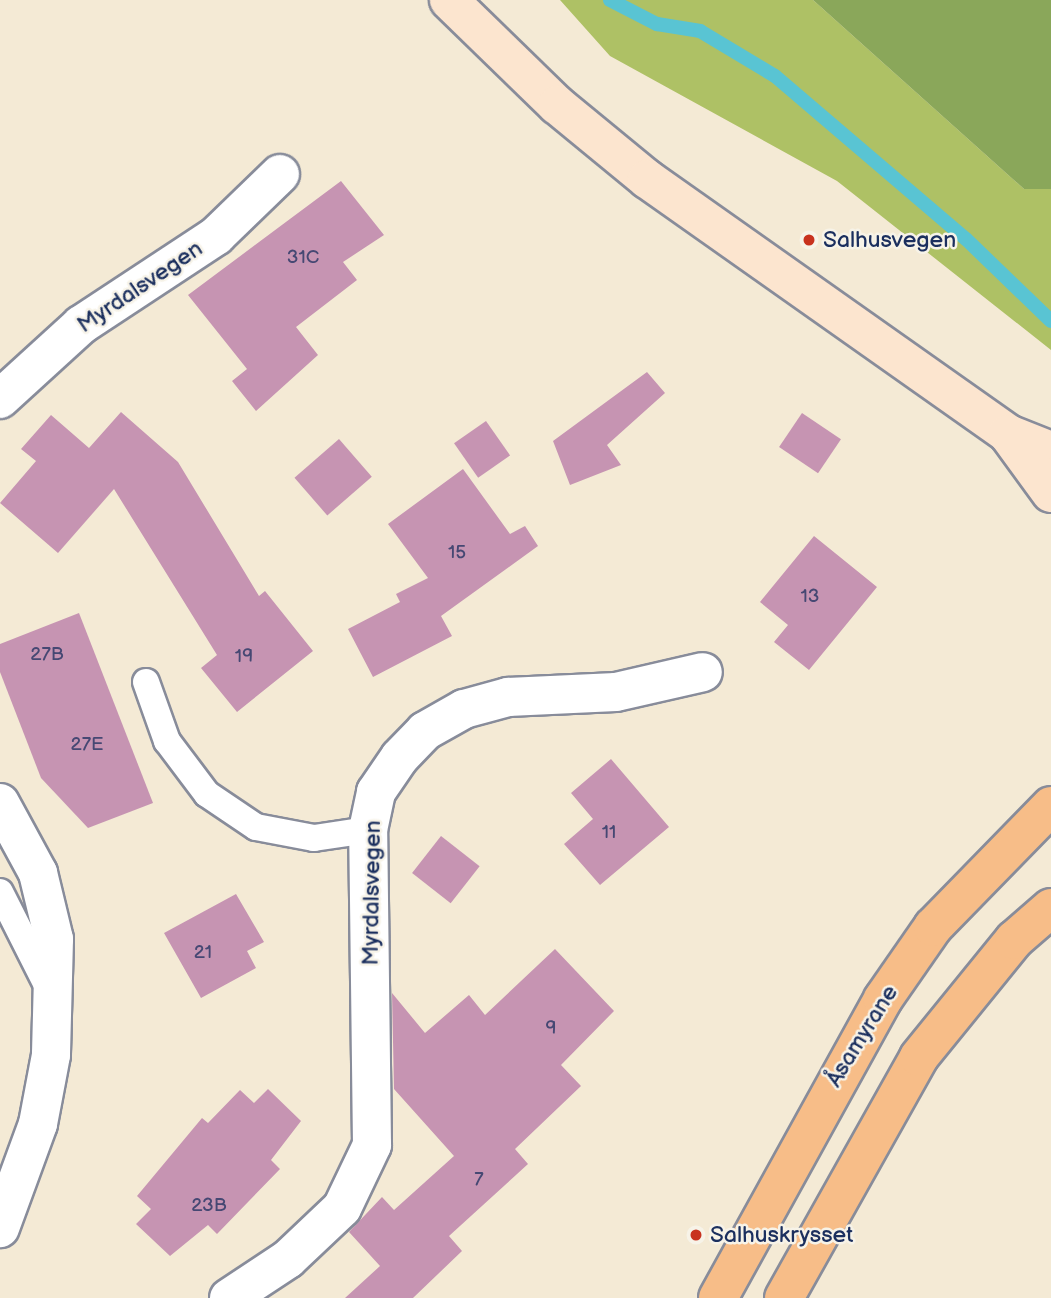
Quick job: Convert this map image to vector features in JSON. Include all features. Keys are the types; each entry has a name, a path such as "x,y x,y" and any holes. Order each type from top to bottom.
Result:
{"main road":[{"path":"449,0 557,105 647,179 1008,434 1051,451"},
{"path":"1008,434 1051,493"},
{"name":"Åsamyrane","path":"718,1298 883,999 933,927 1051,806"},
{"path":"784,1298 919,1057 1013,940 1051,908"}],"street":[{"name":"Myrdalsvegen","path":"0,398 81,325 216,236 280,174"},
{"name":"Myrdalsvegen","path":"229,1298 288,1259 342,1208 372,1145 368,830 376,792 400,757 425,731 464,709 508,697 616,692 703,672"},
{"path":"0,803 38,873 54,939 54,999 38,1124 0,1228"}],"lane":[{"path":"146,681 167,741 207,794 256,827 314,838 368,830"},
{"path":"0,892 54,999"}],"green space":[{"path":"560,0 813,0 1024,189 1051,189 1051,350 837,181 610,56"},
{"path":"813,0 1051,0 1051,189 1024,189"}],"building":[{"path":"341,181 384,235 343,262 357,280 296,327 318,355 256,411 232,381 247,369 188,295"},
{"path":"647,372 665,393 607,445 621,465 570,485 553,441"},
{"path":"121,412 178,462 259,596 265,591 313,651 237,712 201,668 217,655 114,489 58,553 0,503 36,461 21,449 51,415 89,448"},
{"path":"802,413 841,439 818,473 779,447"},
{"path":"486,421 510,455 478,478 454,443"},
{"path":"339,439 372,477 327,515 294,478"},
{"path":"463,469 510,534 525,526 538,546 441,616 452,636 373,677 348,629 400,602 396,594 428,578 388,524"},
{"path":"814,536 877,587 809,670 774,642 788,625 760,602"},
{"path":"79,613 153,803 88,828 41,778 0,672 0,644"},
{"path":"611,759 669,827 600,885 564,844 593,819 571,793"},
{"path":"441,836 480,866 451,903 412,873"},
{"path":"236,894 264,942 247,951 256,968 201,998 164,933"},
{"path":"555,949 614,1011 561,1065 581,1086 515,1149 528,1164 449,1236 462,1251 413,1298 345,1298 380,1266 349,1232 382,1197 394,1210 454,1156 394,1089 392,993 425,1033 469,995 485,1015"},
{"path":"268,1089 301,1121 271,1160 280,1169 217,1234 208,1225 170,1256 136,1224 151,1209 137,1196 202,1118 208,1123 240,1090 254,1103"}],"waterway":[{"path":"610,0 657,24 700,31 775,76 966,239 1051,321"}],"place":[{"name":"Salhusvegen","path":"809,240"},
{"name":"Salhuskrysset","path":"696,1235"}]}
